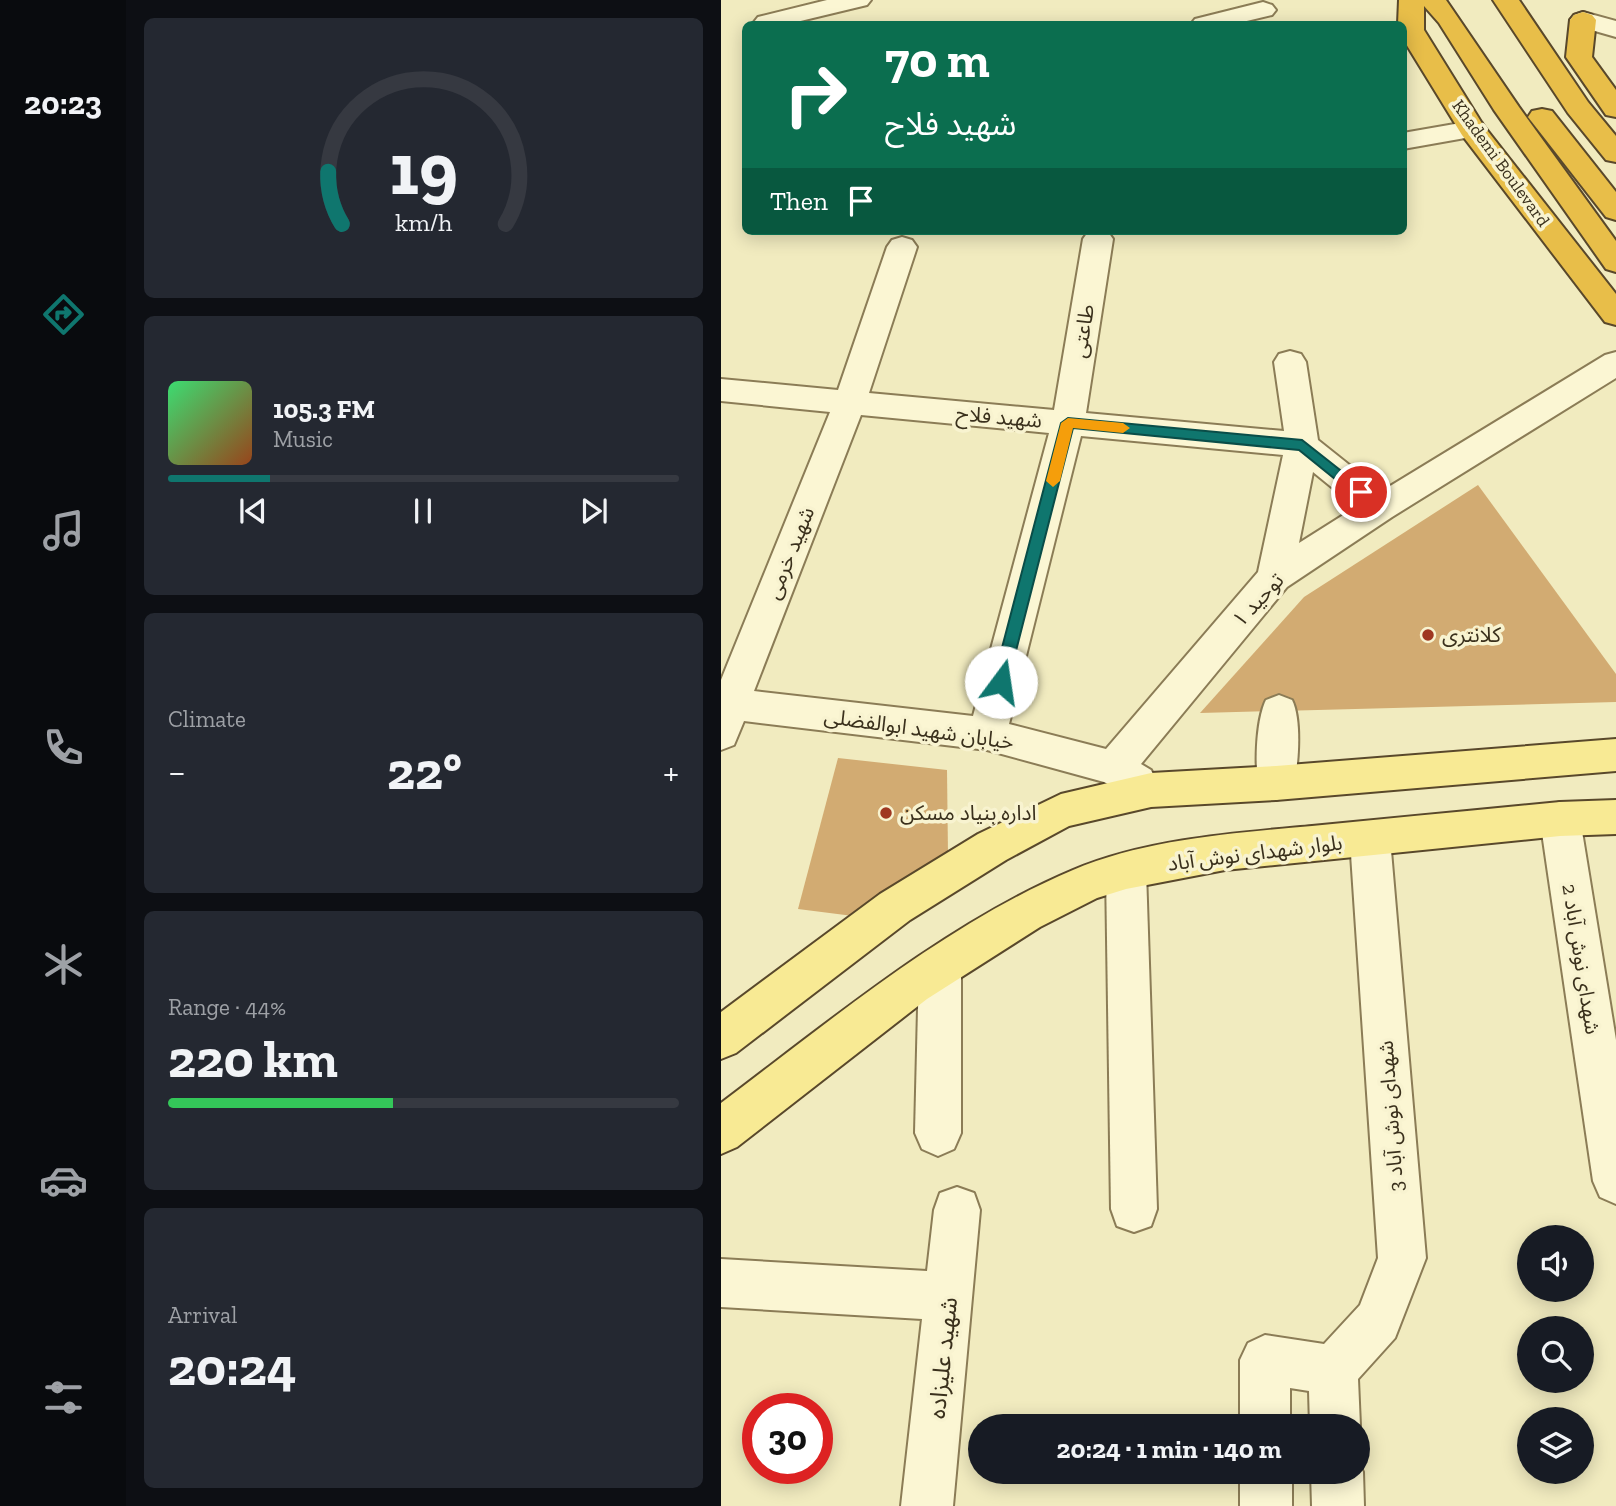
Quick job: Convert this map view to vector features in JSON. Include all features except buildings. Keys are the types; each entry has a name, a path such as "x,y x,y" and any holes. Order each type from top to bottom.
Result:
{"highway":[{"path":"1411,30 1412,0"},
{"path":"1433,0 1449,19 1507,110 1616,262"},
{"path":"1506,0 1578,107 1616,154"},
{"path":"1575,10 1611,38"},
{"path":"1575,10 1579,57 1616,109"},
{"name":"Khademi Boulevard","path":"1411,30 1472,129 1616,315"},
{"path":"1527,93 1616,211"}],"main road":[{"path":"1397,0 1407,21"},
{"path":"1407,21 1411,30"},
{"path":"721,1038 895,907 992,846 1061,811 1151,790 1276,783 1616,755"},
{"name":"بلوار شهدای نوش آباد","path":"721,1131 890,1001 940,967 1025,914 1087,883 1126,871 1225,852 1560,819 1616,817"}],"street":[{"path":"763,16 858,0"},
{"path":"1218,21 1265,11"},
{"path":"1407,140 1472,129"},
{"name":"طاعتی","path":"987,734 1068,423 1098,239"},
{"name":"شهید خرمی","path":"724,714 850,402 902,247"},
{"path":"1275,577 1302,445 1290,362"},
{"name":"توحید ۱","path":"1114,768 1275,577 1380,508 1616,363"},
{"name":"شهید فلاح","path":"721,390 1302,445"},
{"path":"1302,445 1380,508"},
{"path":"1276,783 1279,711"},
{"name":"خیابان شهید ابوالفضلی","path":"724,714 987,734 1114,768 1151,790"},
{"name":"شهدای نوش آباد 2","path":"1560,819 1616,1181"},
{"name":"شهدای نوش آباد 3","path":"1333,1370 1378,1321 1402,1258 1370,839"},
{"path":"1126,871 1134,1209"},
{"path":"938,1133 940,967"},
{"name":"شهید علیزاده","path":"927,1506 957,1210"},
{"path":"721,1283 950,1297"},
{"path":"1265,1414 1265,1360 1333,1370 1335,1414"},
{"path":"1266,1484 1266,1506"},
{"path":"1337,1484 1338,1506"}],"slow traffic":[{"path":"1053,481 1068,423 1123,428"}],"place":[{"name":"کلانتری","path":"1428,635"},
{"name":"اداره بنیاد مسکن","path":"886,813"}],"route":[{"path":"1001,682 1068,423 1302,445 1361,492"}]}
